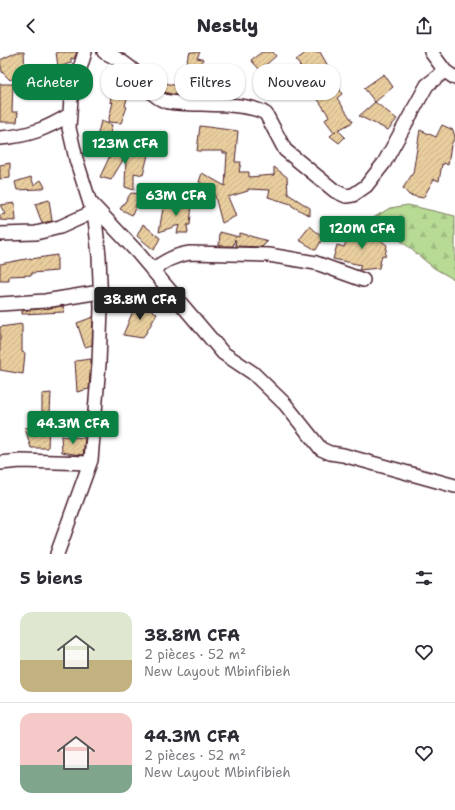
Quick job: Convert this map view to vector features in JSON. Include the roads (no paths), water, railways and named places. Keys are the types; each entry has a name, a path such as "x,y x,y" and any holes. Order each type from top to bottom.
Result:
{"street":[{"path":"57,554 90,463 99,364 99,256 92,207 70,138 69,128 71,98 85,52"},
{"path":"104,52 134,71 156,97 168,102 241,107 262,111 266,114 285,150 335,191 346,196 352,195 366,186 384,164 428,85 450,74 431,52"},
{"path":"0,138 30,134 49,127 70,115"},
{"path":"0,234 36,233 60,227 92,207"},
{"path":"92,207 152,270 223,353 253,373 285,404 321,448 330,452 455,486"},
{"path":"152,270 170,258 190,253 270,255 316,264 363,280"},
{"path":"0,304 45,301 100,292"},
{"path":"0,463 21,461 90,463"}]}
